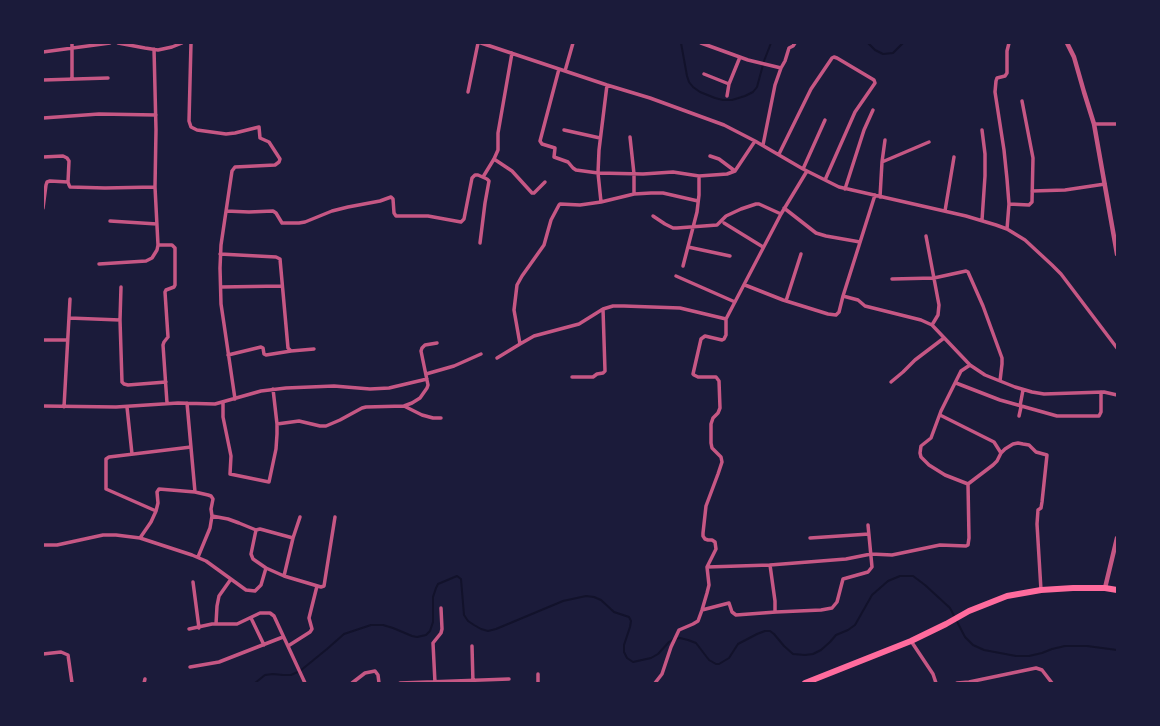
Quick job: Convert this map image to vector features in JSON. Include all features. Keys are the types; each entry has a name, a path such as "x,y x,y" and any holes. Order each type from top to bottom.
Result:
{"highway":[{"path":"805,683 911,641 969,611 1007,596 1040,590 1074,588 1104,588 1117,590"}],"street":[{"path":"72,43 72,79"},
{"path":"43,52 110,43"},
{"path":"118,43 154,49 165,49 182,43"},
{"path":"190,43 189,121 191,127 197,130 226,134 259,127 260,138 269,142 280,158 279,162 274,165 235,167 232,171 220,254 220,287 235,399"},
{"path":"468,92 480,43 487,44 650,98 717,122 763,145 805,170 845,189 982,220 1007,229 1025,240 1061,274 1117,348"},
{"path":"565,71 573,43"},
{"path":"701,43 714,45 740,57 781,68"},
{"path":"763,145 775,85 789,48 794,46 794,43"},
{"path":"1007,229 1009,204 1007,179 995,92 997,78 1006,76 1008,73 1007,51 1009,43"},
{"path":"1067,43 1074,57 1094,124 1117,254"},
{"path":"100,264 146,261 156,254 158,245 155,186 156,114 154,49"},
{"path":"483,177 498,150 497,136 499,120 512,53"},
{"path":"727,96 729,84 740,57"},
{"path":"779,154 811,89 832,58 836,58 874,80 875,83 856,112 825,180"},
{"path":"559,69 541,143 554,147 554,158 568,162 576,170 598,173 634,174 673,172 699,176 727,174 735,171 755,141"},
{"path":"704,74 729,84"},
{"path":"43,80 108,78"},
{"path":"601,202 598,173 598,150 607,85"},
{"path":"1009,204 1030,205 1032,202 1032,153 1022,101"},
{"path":"845,189 864,130 873,110"},
{"path":"43,118 99,114 156,114"},
{"path":"655,683 662,674 671,647 680,630 698,621 709,584 707,567 716,549 712,540 705,539 703,536 706,506 722,462 721,457 712,448 711,443 711,424 720,408 719,381 716,377 698,377 694,376 693,374 701,339 704,336 722,340 724,339 726,335 726,319 805,170 825,120"},
{"path":"1094,124 1117,124"},
{"path":"564,130 600,138"},
{"path":"982,130 985,154 985,176 982,220"},
{"path":"630,136 634,174 634,194"},
{"path":"880,197 885,140"},
{"path":"882,162 929,142"},
{"path":"43,156 63,156 67,158 69,161 68,182 70,187 155,186"},
{"path":"710,156 719,159 735,171"},
{"path":"945,211 954,156"},
{"path":"494,159 512,171 532,193 534,193 545,182"},
{"path":"226,211 249,212 273,210 282,223 299,223 332,211 380,201 391,197 393,199 394,213 396,216 428,216 461,222 464,219 472,178 475,175 483,177 489,181 480,243"},
{"path":"683,266 698,201 699,176"},
{"path":"43,208 47,182 68,182"},
{"path":"1032,191 1065,190 1105,184"},
{"path":"520,344 514,310 517,285 544,245 551,220 559,204 580,205 601,202 634,194 650,193 663,193 698,201"},
{"path":"745,285 786,301 836,315 839,312 875,196"},
{"path":"653,216 673,228 717,225 726,216 756,204 781,214"},
{"path":"784,208 816,233 860,242"},
{"path":"110,221 157,224"},
{"path":"724,223 763,247"},
{"path":"926,236 939,305 938,315 932,325"},
{"path":"158,245 172,245 175,256 175,285 165,292 168,336 163,346 167,403"},
{"path":"688,247 730,256"},
{"path":"220,254 280,259 288,348 291,351"},
{"path":"786,301 801,254"},
{"path":"892,279 934,278 966,271 969,274 984,306 1002,358 1000,381"},
{"path":"676,276 736,302"},
{"path":"220,287 282,286"},
{"path":"121,287 120,320 123,383 128,385 166,382"},
{"path":"844,296 858,300 865,306 920,320 932,325 970,365 985,375 1023,390 1044,394 1101,392 1117,395"},
{"path":"64,407 70,298"},
{"path":"497,358 534,336 579,324 603,309 613,306 680,308 726,319"},
{"path":"572,377 593,377 597,373 603,373 605,371 603,309"},
{"path":"69,318 120,320"},
{"path":"891,382 915,360 944,338"},
{"path":"43,340 67,340"},
{"path":"277,424 298,421 326,426 362,408 404,406 412,403 420,398 428,385 421,351 422,348 425,345 437,343"},
{"path":"228,355 261,347 266,355 314,349"},
{"path":"426,374 454,366 481,354"},
{"path":"968,484 945,475 929,465 921,457 920,453 921,446 931,438 961,371 970,365"},
{"path":"43,406 127,407 167,403 207,404 223,402 261,391 286,388 334,386 376,389 389,388 427,379"},
{"path":"956,383 1021,407 1057,416 1099,416 1101,414 1101,392"},
{"path":"223,402 223,417 231,456 230,474 269,482 276,449 277,424 274,390"},
{"path":"1020,416 1023,390"},
{"path":"187,403 195,492"},
{"path":"404,406 422,415 433,418 441,418"},
{"path":"127,407 132,454"},
{"path":"940,415 994,442 1001,453"},
{"path":"968,484 993,465 1000,458 1001,453 1013,444 1029,445 1036,452 1048,456 1042,502 1041,508 1038,511 1037,524 1040,590"},
{"path":"156,510 106,489 105,462 109,457 191,447"},
{"path":"707,567 770,565 846,559 871,554 892,555 940,545 966,546 968,545 969,538 968,484"},
{"path":"140,538 151,522 156,510 158,503 157,492 159,489 208,494 213,499 211,509 212,516 210,528 198,557"},
{"path":"212,516 228,519 256,530 260,529 293,538"},
{"path":"284,576 293,538 300,517"},
{"path":"256,530 250,554 253,559 266,568 284,576 323,587 325,585 335,517"},
{"path":"702,610 728,603 732,612 736,615 832,608 837,602 843,579 871,570 873,564 868,525"},
{"path":"810,538 869,534"},
{"path":"43,545 57,545 103,535 140,538 198,557 206,561 246,590 255,591 261,585 266,568"},
{"path":"1104,588 1117,538"},
{"path":"770,565 776,612"},
{"path":"216,624 219,596 230,579"},
{"path":"193,582 199,628"},
{"path":"288,646 310,632 312,629 309,618 317,586"},
{"path":"435,682 432,643 441,633 441,608"},
{"path":"189,629 216,624 237,624 260,613 270,613 274,616 305,683"},
{"path":"251,618 264,645"},
{"path":"190,667 219,662 283,637"},
{"path":"911,641 933,674 936,683"},
{"path":"472,646 473,682"},
{"path":"43,654 61,652 68,654 72,683"},
{"path":"957,683 969,682 1036,668 1042,670 1052,683"},
{"path":"352,683 366,673 375,671 378,675 379,683"},
{"path":"538,674 538,683"},
{"path":"400,683 473,682 509,679"}],"waterway":[{"path":"681,43 689,82 700,92 723,100 732,100 753,92 757,87 764,61 771,43"},
{"path":"868,43 875,50 883,54 893,53 903,43"},
{"path":"255,683 265,675 291,675 300,671 344,634 371,625 383,625 417,637 426,635 430,631 433,622 433,597 438,584 457,576 461,579 464,615 468,621 481,629 488,631 563,601 586,596 601,600 614,612 629,617 631,621 624,645 624,652 627,658 633,662 651,658 658,654 669,642 680,638 696,643 709,660 719,664 729,658 738,644 765,631 770,631 774,634 793,654 813,654 821,650 836,635 855,625 872,595 888,581 900,576 913,576 925,585 950,608 965,637 973,645 984,650 1016,656 1029,656 1065,646 1087,646 1117,650"}]}
